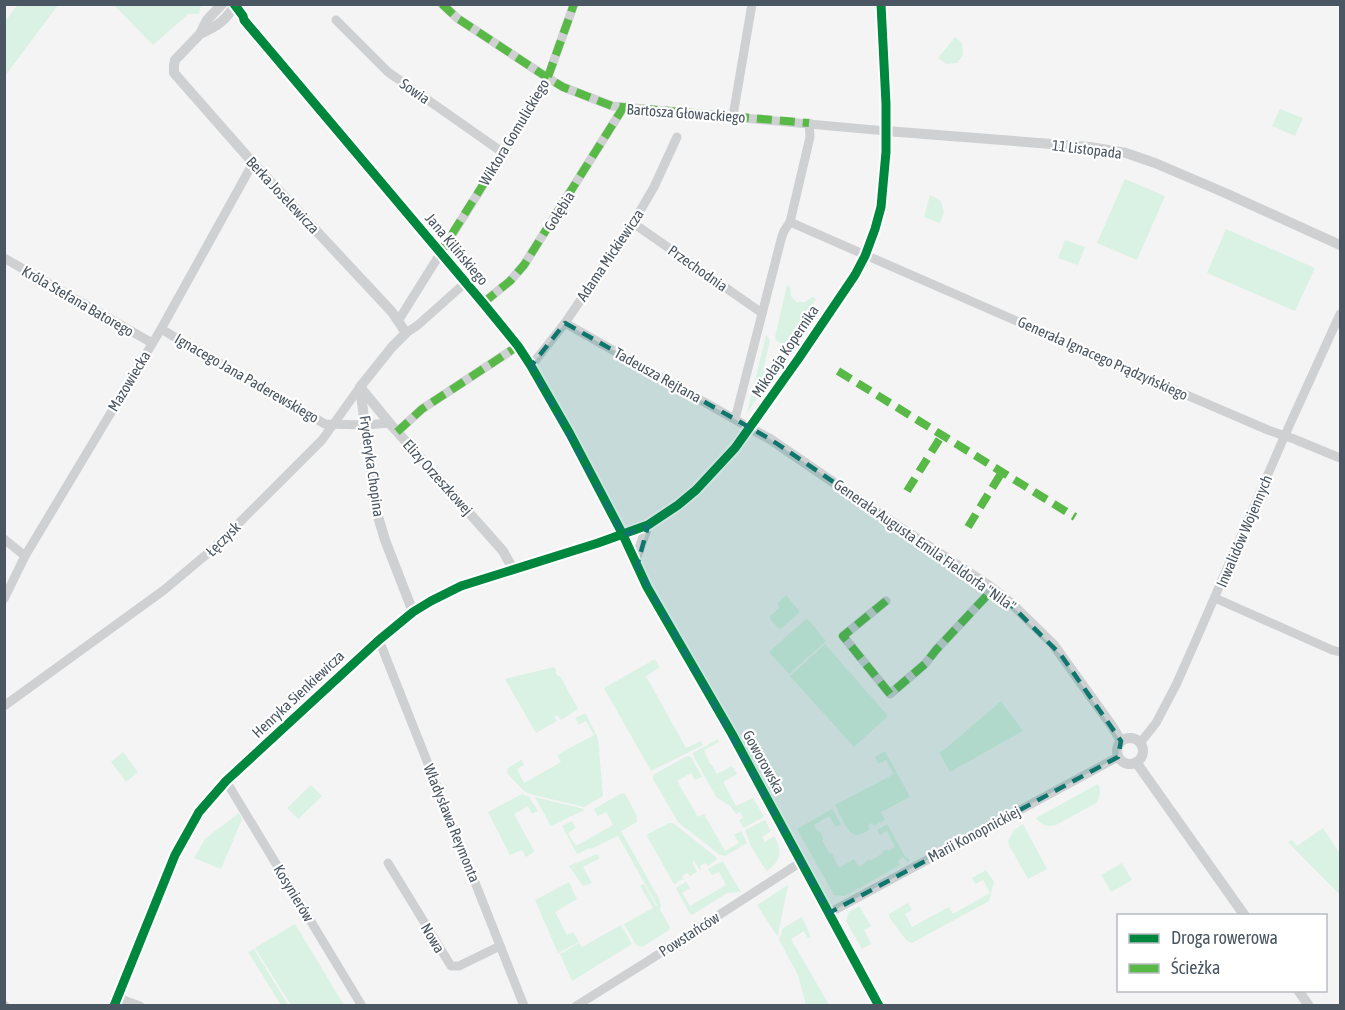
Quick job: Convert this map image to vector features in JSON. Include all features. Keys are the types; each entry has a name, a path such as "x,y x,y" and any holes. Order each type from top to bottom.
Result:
{"street":[{"path":"200,34 207,20 222,4"},
{"name":"Bartosza Głowackiego","path":"442,4 457,18 548,78 585,97 612,106 886,131"},
{"name":"Wiktora Gomulickiego","path":"398,321 544,88 574,4"},
{"path":"733,116 752,4"},
{"name":"Mikołaja Kopernika","path":"623,535 648,525 678,505 696,490 735,448 800,358 866,256 881,207 885,173 886,92 881,4"},
{"path":"200,34 215,28 235,5"},
{"name":"Jana Kilińskiego","path":"235,5 244,20 518,346 570,434 623,535"},
{"name":"Sowia","path":"336,20 388,72 502,152"},
{"name":"Berka Joselewicza","path":"200,34 178,56 174,65 174,73 384,304 406,333"},
{"name":"Gołębia","path":"483,303 510,281 524,265 623,108"},
{"name":"Mikołaja Kopernika","path":"735,419 783,231 790,222 810,137 809,123"},
{"name":"11 Listopada","path":"886,131 1090,147 1126,153 1174,171 1341,245"},
{"name":"Adama Mickiewicza","path":"531,366 565,323 633,223 654,187 677,137"},
{"name":"Mazowiecka","path":"4,599 25,556 161,329 254,163"},
{"path":"790,222 866,256"},
{"name":"Przechodnia","path":"633,223 762,313"},
{"name":"Generała Ignacego Prądzyńskiego","path":"866,256 1268,430 1341,458"},
{"name":"Króla Stefana Batorego","path":"4,258 152,343"},
{"path":"406,333 465,283"},
{"name":"Inwalidów Wojennych","path":"1140,743 1156,723 1192,649 1285,435 1341,314"},
{"name":"Tadeusza Rejtana","path":"565,323 750,428"},
{"name":"Ignacego Jana Paderewskiego","path":"161,329 325,424 334,425"},
{"name":"Łęczysk","path":"4,706 202,560 322,440 360,387 406,333"},
{"path":"334,425 393,427 518,346"},
{"name":"Fryderyka Chopina","path":"360,387 379,519 412,612"},
{"name":"Elizy Orzeszkowej","path":"360,387 503,551 513,569"},
{"name":"Generała Augusta Emila Fieldorfa \"Nila\"","path":"750,428 770,439 993,589 1026,616 1053,644 1121,741"},
{"path":"635,561 648,525"},
{"name":"Goworowska","path":"623,535 652,595 732,734 879,1005"},
{"name":"Henryka Sienkiewicza","path":"116,1001 175,855 199,812 225,781 412,612 461,586 623,535"},
{"path":"4,539 25,556"},
{"path":"886,601 843,636 890,694 925,664 993,589"},
{"path":"1215,598 1341,652"},
{"name":"Władysława Reymonta","path":"380,640 524,1005"},
{"path":"1129,738 1140,743 1142,753 1136,762 1126,763 1118,757 1117,748 1121,741 1129,738"},
{"name":"Marii Konopnickiej","path":"829,913 1118,757"},
{"path":"1136,762 1244,914"},
{"name":"Kosynierów","path":"225,781 362,1005"},
{"name":"Powstańców","path":"576,1005 801,862"},
{"name":"Nowa","path":"388,863 451,966 459,966 500,945"},
{"path":"1299,992 1309,1005"},
{"path":"116,1001 140,1005"}],"highlighted area":[{"path":"565,323 770,439 1001,595 1061,655 1121,741 1118,757 829,913 637,566 648,526 623,535 531,366"}],"green space":[{"path":"18,4 58,5 5,76 5,22"},
{"path":"114,5 201,5 199,14 188,14 153,45"},
{"path":"955,37 962,43 963,55 957,63 946,64 938,58"},
{"path":"1280,109 1303,118 1295,136 1272,126"},
{"path":"1125,179 1165,196 1137,260 1097,243"},
{"path":"930,195 941,201 944,212 940,223 924,217"},
{"path":"1226,229 1315,268 1295,311 1207,273"},
{"path":"1065,240 1085,247 1078,265 1058,258"},
{"path":"787,285 796,302 805,302 812,297 816,299 787,342 781,343 775,337"},
{"path":"766,335 770,340 763,370 765,373 770,372 788,345 793,347 747,413"},
{"path":"786,595 800,612 779,629 770,616 779,608 778,603"},
{"path":"807,618 826,641 789,674 769,652"},
{"path":"825,644 888,716 854,747 790,676"},
{"path":"655,659 662,673 659,668 646,676 686,748 701,741 703,745 651,771 604,688"},
{"path":"554,667 578,709 561,720 557,715 554,717 557,721 536,733 505,679"},
{"path":"1001,701 1023,731 950,772 939,752"},
{"path":"584,714 598,738 603,796 584,807 524,791 507,773 508,768 521,760 524,765 517,769 524,783 561,762 557,755 594,735 586,721 579,725 575,718"},
{"path":"718,739 719,742 704,750 710,764 717,774 732,766 737,774 723,782 736,806 753,798 764,817 743,828 739,820 743,818 740,812 736,814 730,806 716,797 693,755"},
{"path":"885,751 910,797 881,812 885,820 874,826 872,823 868,825 870,829 863,834 854,834 847,828 835,805 894,774 886,760 878,764 875,757"},
{"path":"123,752 138,772 126,782 111,762"},
{"path":"687,756 691,757 702,777 695,780 691,773 677,781 698,817 704,814 725,851 739,843 734,835 741,831 747,843 725,856 720,855 678,822 653,779 653,775"},
{"path":"1098,784 1100,794 1096,803 1058,824 1046,826 1036,818"},
{"path":"311,785 322,796 298,819 287,808"},
{"path":"622,793 625,794 637,816 637,822 621,831 659,899 660,910 670,927 669,930 642,947 636,945 624,924 653,908 640,886 644,884 657,905 618,836 577,854 562,826 572,821 576,828 568,833 576,846 613,825 606,812 598,816 594,809"},
{"path":"522,794 529,797 538,811 532,814 528,806 514,814 534,851 526,857 522,850 510,855 488,812"},
{"path":"535,797 584,809 584,810 551,826"},
{"path":"832,809 841,824 836,827 829,816 814,825 818,832 820,831 824,839 822,840 830,854 832,853 839,868 854,859 859,867 883,851 895,847 887,831 880,835 877,830 887,824 906,858 910,861 907,862 903,857 898,861 900,865 845,896 834,895 797,829"},
{"path":"239,813 242,819 221,869 194,858 205,839"},
{"path":"765,820 771,831 762,837 765,842 774,836 779,846 778,859 767,871 751,846 745,830"},
{"path":"673,823 717,858 708,866 706,863 700,866 700,870 694,861 692,862 697,872 690,876 688,873 682,876 683,879 674,884 647,836"},
{"path":"1023,824 1047,869 1028,879 1008,841 1014,830"},
{"path":"1323,828 1340,854 1340,895 1288,842 1292,840 1297,846"},
{"path":"597,854 600,858 583,867 592,883 583,886 569,866"},
{"path":"721,862 741,892 727,893 692,915 690,914 676,888 686,882 690,888 682,893 690,906 726,885 719,872 712,875 708,869"},
{"path":"1122,863 1132,880 1111,892 1101,875"},
{"path":"986,870 994,882 989,901 912,943 907,941 889,917 889,914 908,903 912,910 905,914 912,927 949,907 953,914 990,893 983,880 975,884 972,878"},
{"path":"569,882 577,899 555,912 567,935 573,932 579,942 558,953 535,900"},
{"path":"788,885 778,935 777,936 757,905"},
{"path":"859,906 871,926 864,930 871,944 862,949 846,921 849,912"},
{"path":"802,917 811,937 808,938 804,931 791,939 829,1005 806,1005 798,975 779,940 783,928"},
{"path":"295,924 344,1005 291,1005 255,948"},
{"path":"621,925 632,944 572,981 560,954 579,943 582,947"},
{"path":"254,949 288,1005 281,1005 248,952"}],"marked path":[{"path":"442,4 457,18 548,78 563,87 612,106 809,123"},
{"path":"440,253 544,88 574,4"},
{"path":"483,303 510,281 524,265 623,108"},
{"path":"397,432 422,409 518,346"},
{"path":"838,371 1075,517"},
{"path":"907,491 942,435"},
{"path":"968,527 1002,472"},
{"path":"886,601 843,636 890,694 925,664 993,589"}],"cycle path":[{"path":"234,4 244,20 483,303 531,366 570,434 623,535 647,587 732,734 879,1006"},
{"path":"114,1006 175,855 199,812 226,781 379,640 413,612 461,586 648,525 696,490 735,448 855,275 875,229 881,207 886,152 881,4"}]}
